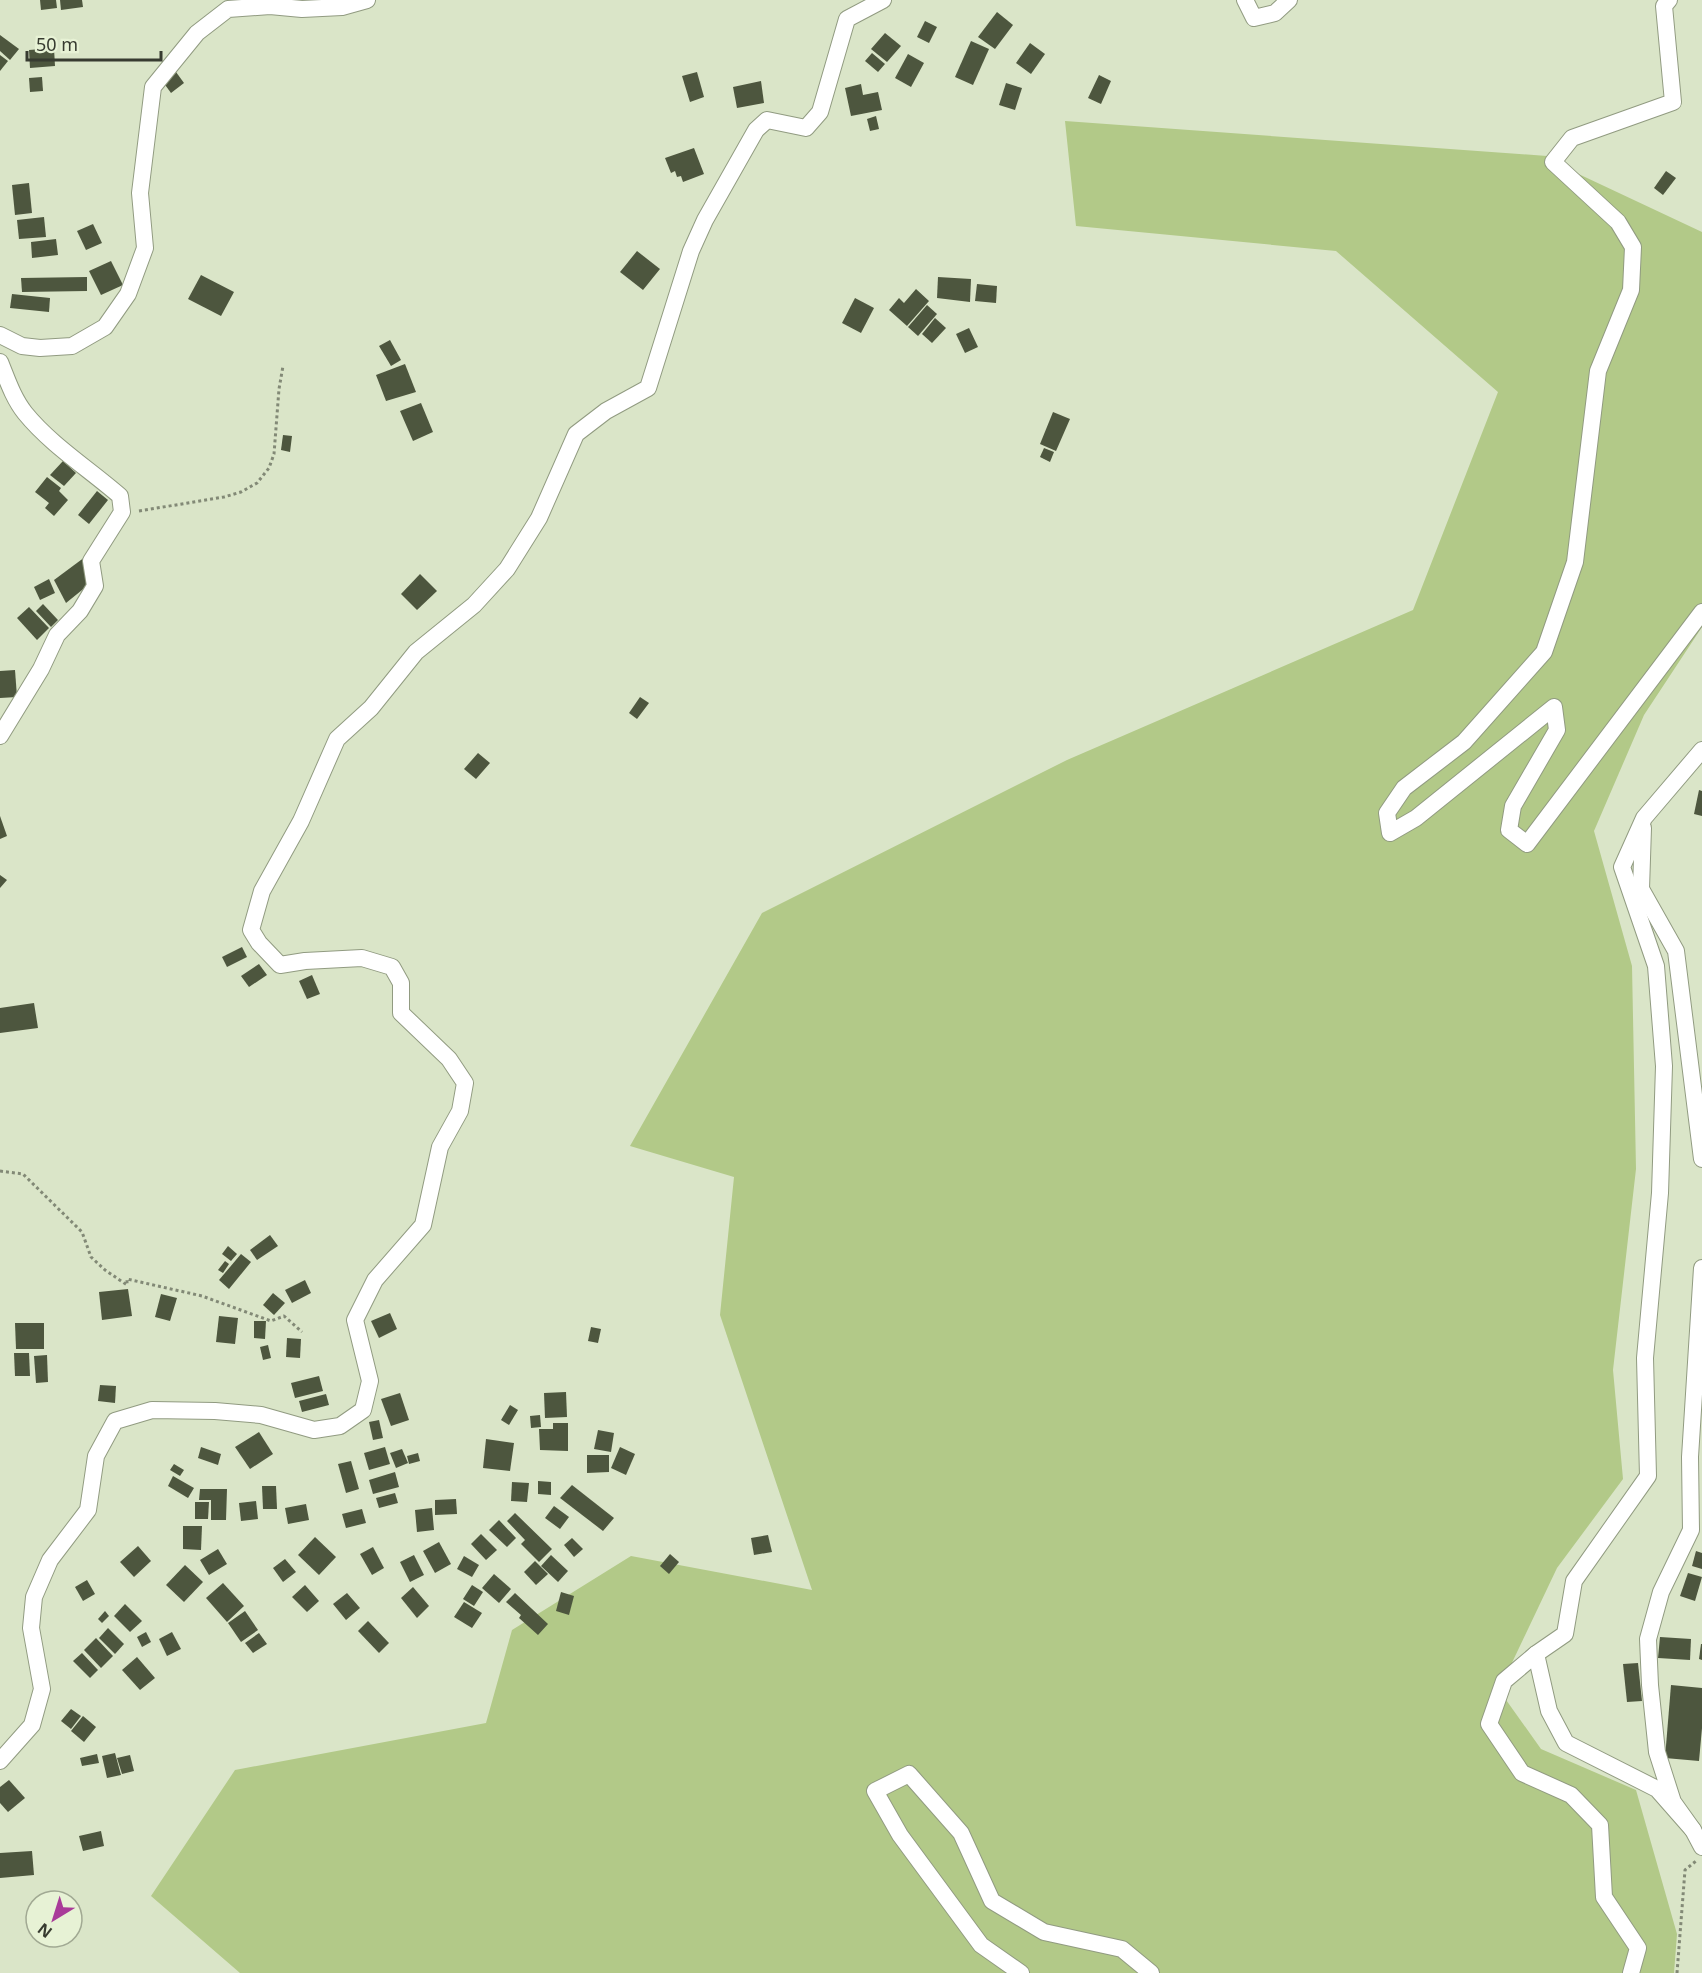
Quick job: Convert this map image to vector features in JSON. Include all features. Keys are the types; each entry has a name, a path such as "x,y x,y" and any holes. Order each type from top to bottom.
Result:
{"street":[{"path":"0,335 22,346 40,348 72,346 105,327 128,294 145,248 140,193 153,87 197,33 228,9 270,6 303,9 342,7 367,0"},
{"path":"0,1761 32,1725 42,1689 31,1628 34,1597 50,1560 88,1510 96,1456 115,1421 152,1410 215,1411 261,1415 314,1430 340,1426 363,1410 370,1381 356,1320 375,1280 423,1225 440,1147 460,1111 465,1083 449,1059 401,1014 401,983 392,967 362,958 305,961 280,965 259,943 251,930 262,891 301,821 337,739 371,708 416,652 474,605 507,569 539,518 576,434 606,411 648,388 691,251 705,220 756,130 767,120 806,128 820,112 847,19 883,0"},
{"path":"1245,0 1254,18 1275,13 1289,0"},
{"path":"1669,0 1664,6 1673,102 1572,138 1553,162 1618,222 1634,247 1630,290 1598,370 1575,562 1544,652 1464,742 1404,788 1387,813 1390,832 1416,818 1554,707 1557,730 1513,806 1509,830 1527,844 1702,612"},
{"path":"0,362 10,388 24,412 47,436 120,496 122,513 92,561 95,586 80,611 57,635 41,669 0,736"},
{"path":"1631,1973 1638,1948 1604,1897 1600,1825 1571,1795 1522,1773 1489,1724 1504,1681 1536,1654 1565,1634 1574,1581 1648,1476 1645,1358 1660,1193 1664,1066 1656,966 1622,867 1644,818 1702,750"},
{"path":"1644,818 1641,889 1676,951 1702,1159"},
{"path":"1702,1268 1690,1457 1691,1530 1660,1592 1648,1639 1657,1752 1674,1802 1702,1847"},
{"path":"1536,1654 1549,1711 1566,1743 1656,1789 1693,1830"},
{"path":"1021,1973 981,1944 900,1834 875,1791 909,1774 961,1833 992,1901 1044,1932 1122,1949 1150,1973"}],"path":[{"path":"122,513 224,497 241,492 257,483 269,468 274,454 283,366"},
{"path":"0,1171 23,1174 82,1232 91,1257 127,1285 127,1279 202,1296 271,1321 284,1316 302,1332"},
{"path":"1677,1973 1685,1870 1702,1857"}],"green space":[{"path":"1065,121 1547,156 1553,162 1702,232 1702,627 1644,715 1594,831 1632,966 1636,1169 1613,1370 1623,1479 1557,1568 1499,1690 1541,1749 1636,1790 1677,1934 1674,1973 240,1973 151,1896 235,1770 486,1723 512,1630 631,1556 812,1590 720,1315 734,1177 630,1146 762,913 1067,760 1413,610 1498,392 1336,251 1076,226"}],"building":[{"path":"40,0 56,0 57,8 41,10"},
{"path":"60,0 82,0 83,7 61,10"},
{"path":"997,12 1013,25 995,49 978,37"},
{"path":"925,21 937,27 929,43 917,37"},
{"path":"885,33 901,46 887,62 871,49"},
{"path":"0,35 19,49 10,60 0,51"},
{"path":"971,41 989,49 973,85 955,77"},
{"path":"1030,43 1045,54 1031,74 1016,63"},
{"path":"54,48 55,66 30,68 29,50"},
{"path":"872,53 885,64 878,72 865,61"},
{"path":"908,54 924,63 911,87 895,78"},
{"path":"0,55 8,61 0,71"},
{"path":"176,72 184,83 171,93 163,82"},
{"path":"697,72 704,97 690,102 682,76"},
{"path":"1099,75 1111,81 1101,104 1088,98"},
{"path":"42,77 43,91 30,92 29,78"},
{"path":"761,81 764,103 737,108 733,87"},
{"path":"1006,83 1022,88 1015,110 999,105"},
{"path":"861,84 863,95 878,92 882,110 851,116 845,88"},
{"path":"876,116 879,129 870,131 867,119"},
{"path":"694,148 704,174 683,182 681,176 677,177 675,171 671,173 665,158"},
{"path":"1666,171 1676,178 1663,195 1654,188"},
{"path":"29,183 32,213 15,215 12,185"},
{"path":"44,217 46,237 19,239 17,220"},
{"path":"93,224 102,243 86,250 77,231"},
{"path":"56,239 58,255 32,258 31,242"},
{"path":"637,251 660,269 643,290 620,272"},
{"path":"111,261 123,285 101,295 89,271"},
{"path":"201,275 234,292 221,316 188,299"},
{"path":"87,277 87,291 22,292 21,278"},
{"path":"938,277 971,279 970,302 937,298"},
{"path":"977,284 997,286 996,303 975,301"},
{"path":"916,289 929,301 907,326 889,310 899,298 904,303"},
{"path":"12,294 50,298 49,312 10,308"},
{"path":"855,298 874,308 861,333 842,323"},
{"path":"927,305 937,314 918,336 908,327"},
{"path":"935,318 946,328 932,343 922,334"},
{"path":"969,328 978,347 965,353 956,334"},
{"path":"390,340 401,360 391,366 379,346"},
{"path":"405,364 416,392 386,401 376,375"},
{"path":"421,403 433,432 413,441 400,411"},
{"path":"1053,412 1070,419 1056,451 1040,444"},
{"path":"283,435 292,436 290,452 281,450"},
{"path":"1044,448 1054,452 1050,462 1040,457"},
{"path":"63,461 76,473 64,486 50,475"},
{"path":"47,477 61,488 59,491 68,500 54,516 45,508 49,503 35,492"},
{"path":"97,491 108,500 89,524 78,515"},
{"path":"85,557 87,586 66,603 54,580"},
{"path":"420,574 437,591 417,610 401,594"},
{"path":"49,579 55,593 40,600 34,587"},
{"path":"43,604 58,620 51,627 36,611"},
{"path":"29,607 49,628 37,640 17,618"},
{"path":"15,670 17,697 0,698 0,671"},
{"path":"640,697 649,703 637,719 629,713"},
{"path":"478,753 490,763 476,779 464,769"},
{"path":"1699,790 1702,791 1702,816 1694,814"},
{"path":"0,816 7,836 0,839"},
{"path":"0,875 7,880 0,888"},
{"path":"242,947 247,957 227,967 222,957"},
{"path":"259,964 267,975 249,987 241,976"},
{"path":"312,975 320,994 307,999 299,981"},
{"path":"34,1003 38,1028 0,1033 0,1008"},
{"path":"270,1235 278,1246 257,1260 250,1250"},
{"path":"228,1246 237,1254 231,1261 222,1254"},
{"path":"241,1254 251,1262 229,1289 219,1280"},
{"path":"225,1261 229,1264 223,1273 218,1270"},
{"path":"305,1280 311,1293 292,1303 285,1290"},
{"path":"128,1289 132,1316 102,1320 99,1292"},
{"path":"273,1293 285,1303 274,1315 263,1305"},
{"path":"161,1294 177,1298 170,1321 155,1317"},
{"path":"390,1313 397,1329 379,1338 371,1321"},
{"path":"219,1316 238,1318 235,1344 216,1342"},
{"path":"254,1321 266,1321 265,1339 254,1338"},
{"path":"15,1323 44,1323 44,1349 16,1349"},
{"path":"591,1327 601,1329 598,1343 588,1341"},
{"path":"287,1338 301,1339 300,1358 286,1357"},
{"path":"268,1345 271,1358 263,1360 260,1347"},
{"path":"14,1353 29,1353 30,1376 15,1376"},
{"path":"47,1355 48,1382 36,1383 34,1356"},
{"path":"319,1376 323,1391 295,1398 291,1383"},
{"path":"100,1385 116,1386 115,1403 98,1401"},
{"path":"566,1392 567,1417 545,1418 544,1393"},
{"path":"400,1393 409,1420 391,1426 381,1399"},
{"path":"326,1394 329,1405 302,1412 299,1401"},
{"path":"510,1405 518,1410 509,1425 501,1420"},
{"path":"540,1415 541,1427 531,1428 530,1416"},
{"path":"379,1420 383,1438 373,1440 369,1422"},
{"path":"553,1423 568,1423 568,1451 540,1450 539,1429 553,1429"},
{"path":"598,1430 614,1433 611,1452 594,1449"},
{"path":"259,1432 273,1454 250,1469 235,1447"},
{"path":"486,1439 514,1443 510,1471 483,1468"},
{"path":"201,1447 221,1454 218,1465 198,1458"},
{"path":"385,1447 390,1464 369,1470 364,1453"},
{"path":"620,1447 635,1454 626,1475 611,1468"},
{"path":"402,1449 408,1463 396,1468 390,1453"},
{"path":"418,1453 420,1461 409,1464 407,1456"},
{"path":"587,1455 609,1455 609,1472 587,1473"},
{"path":"351,1461 359,1489 346,1493 338,1464"},
{"path":"174,1464 184,1470 180,1476 170,1470"},
{"path":"395,1472 399,1487 373,1494 369,1480"},
{"path":"173,1476 194,1488 188,1498 168,1486"},
{"path":"538,1481 551,1482 551,1495 538,1494"},
{"path":"512,1482 529,1483 527,1502 511,1501"},
{"path":"572,1485 614,1518 603,1531 560,1498"},
{"path":"262,1486 276,1486 277,1509 263,1509"},
{"path":"200,1489 227,1489 226,1520 211,1520 211,1500 199,1500"},
{"path":"395,1493 398,1503 379,1508 376,1498"},
{"path":"456,1499 457,1514 435,1515 435,1500"},
{"path":"256,1501 258,1519 241,1521 239,1503"},
{"path":"195,1502 209,1502 208,1519 195,1519"},
{"path":"306,1504 309,1520 288,1524 285,1508"},
{"path":"554,1506 569,1517 560,1529 545,1518"},
{"path":"432,1508 434,1530 417,1532 415,1510"},
{"path":"362,1509 366,1523 346,1528 342,1514"},
{"path":"515,1513 552,1549 539,1562 521,1544 525,1540 507,1521"},
{"path":"499,1520 516,1538 507,1547 489,1530"},
{"path":"183,1526 202,1526 201,1550 183,1549"},
{"path":"481,1534 497,1550 486,1560 471,1544"},
{"path":"768,1535 772,1552 754,1555 751,1538"},
{"path":"315,1537 336,1557 319,1575 298,1555"},
{"path":"572,1538 583,1549 574,1557 564,1545"},
{"path":"439,1542 451,1564 435,1573 423,1551"},
{"path":"138,1546 151,1561 134,1577 120,1562"},
{"path":"373,1547 384,1568 372,1575 360,1554"},
{"path":"218,1549 227,1564 209,1575 200,1560"},
{"path":"1696,1551 1702,1553 1702,1569 1692,1566"},
{"path":"670,1554 679,1562 669,1574 660,1566"},
{"path":"414,1555 424,1575 410,1582 400,1562"},
{"path":"551,1555 568,1571 558,1582 541,1566"},
{"path":"464,1556 479,1565 472,1577 457,1569"},
{"path":"285,1559 296,1572 283,1582 273,1568"},
{"path":"535,1561 548,1574 536,1585 524,1572"},
{"path":"185,1565 203,1582 184,1602 166,1585"},
{"path":"1688,1573 1702,1577 1695,1601 1680,1596"},
{"path":"494,1574 511,1589 499,1603 482,1588"},
{"path":"87,1580 95,1594 83,1601 75,1587"},
{"path":"223,1583 244,1606 227,1622 206,1598"},
{"path":"305,1585 319,1601 307,1612 292,1597"},
{"path":"472,1585 483,1592 474,1606 463,1599"},
{"path":"413,1587 429,1606 417,1618 401,1598"},
{"path":"561,1592 574,1596 569,1615 556,1611"},
{"path":"347,1593 360,1608 346,1620 333,1604"},
{"path":"515,1593 548,1624 538,1635 519,1618 521,1615 506,1602"},
{"path":"464,1602 482,1613 472,1628 454,1617"},
{"path":"125,1604 142,1621 130,1632 114,1616"},
{"path":"105,1611 109,1616 102,1623 98,1619"},
{"path":"245,1611 258,1630 241,1642 228,1623"},
{"path":"368,1621 389,1643 379,1653 358,1631"},
{"path":"108,1628 124,1644 115,1654 99,1638"},
{"path":"146,1632 151,1642 142,1647 137,1637"},
{"path":"172,1632 181,1649 167,1656 159,1639"},
{"path":"259,1633 267,1644 253,1653 245,1643"},
{"path":"1660,1637 1691,1639 1690,1660 1658,1658"},
{"path":"96,1638 113,1656 101,1668 84,1650"},
{"path":"1702,1644 1702,1660 1699,1659"},
{"path":"82,1653 98,1670 90,1678 73,1661"},
{"path":"137,1657 155,1678 140,1690 122,1670"},
{"path":"1638,1663 1642,1701 1627,1702 1623,1664"},
{"path":"1671,1685 1702,1688 1699,1761 1665,1758"},
{"path":"71,1709 81,1716 71,1729 61,1721"},
{"path":"83,1716 96,1727 84,1742 71,1731"},
{"path":"115,1753 121,1775 107,1778 102,1756"},
{"path":"97,1754 99,1763 82,1766 80,1758"},
{"path":"130,1755 134,1771 122,1774 117,1758"},
{"path":"9,1780 25,1798 8,1812 0,1803 0,1787"},
{"path":"101,1831 104,1846 83,1851 79,1836"},
{"path":"32,1851 34,1875 0,1878 0,1853"}]}
